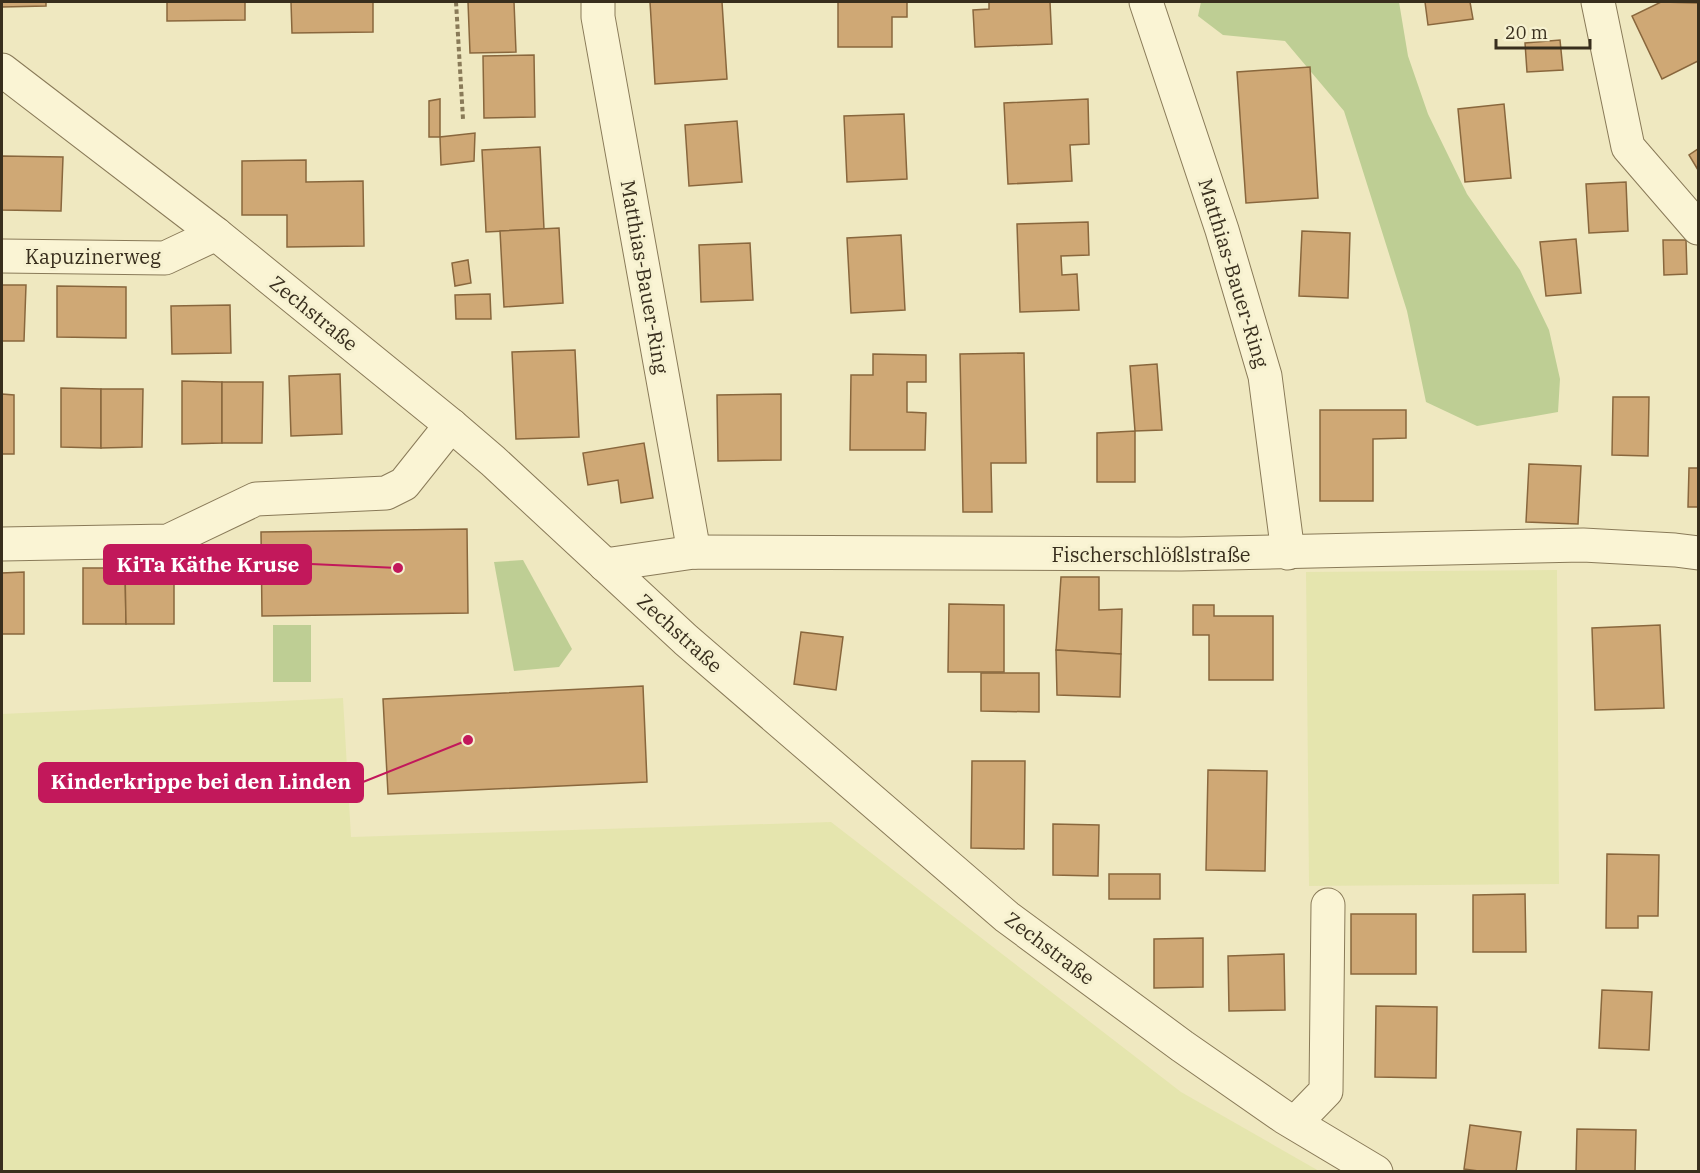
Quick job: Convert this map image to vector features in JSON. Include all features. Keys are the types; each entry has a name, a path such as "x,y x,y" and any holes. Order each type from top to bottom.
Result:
{"street":[{"name":"Matthias-Bauer-Ring","path":"598,2 598,17 694,552"},
{"name":"Matthias-Bauer-Ring","path":"1146,2 1222,230 1265,376 1288,553"},
{"path":"1598,2 1628,147 1698,228"},
{"name":"Zechstraße","path":"2,70 216,234 452,425 493,460 695,648 1007,917 1182,1046 1294,1123 1376,1172"},
{"name":"Kapuzinerweg","path":"2,256 165,258 216,234"},
{"path":"2,544 168,541 256,499 386,493 404,484 452,425"},
{"name":"Fischerschlößlstraße","path":"605,565 694,552 1288,553 1583,545 1698,553"},
{"path":"1294,1123 1326,1091 1328,905"}],"path":[{"path":"456,2 463,119"}],"green space":[{"path":"1201,2 1399,2 1408,56 1428,114 1467,194 1520,270 1549,330 1560,379 1558,412 1477,426 1426,402 1407,311 1344,111 1285,41 1223,35 1198,16"},
{"path":"523,560 572,649 559,667 514,671 494,562"},
{"path":"1557,570 1559,884 1309,886 1306,572"},
{"path":"273,625 311,625 311,682 273,682"},
{"path":"343,698 351,837 831,822 1181,1092 1319,1171 2,1171 2,714"}],"building":[{"path":"2,2 46,2 46,6 2,7"},
{"path":"167,2 245,2 245,20 167,21"},
{"path":"291,2 373,2 373,32 292,33"},
{"path":"468,2 514,2 516,52 470,53"},
{"path":"650,2 722,2 727,79 655,84"},
{"path":"838,2 907,2 907,17 892,17 892,47 838,47"},
{"path":"989,2 1050,2 1052,44 975,47 973,10 989,9"},
{"path":"1425,2 1470,2 1473,19 1428,25"},
{"path":"1661,2 1698,3 1698,61 1662,79 1632,16"},
{"path":"1560,40 1563,70 1527,72 1525,43"},
{"path":"534,55 535,117 484,118 483,56"},
{"path":"1310,67 1318,198 1246,203 1237,72"},
{"path":"440,99 440,137 429,137 429,101"},
{"path":"1088,99 1089,144 1070,145 1072,181 1008,184 1004,103"},
{"path":"1504,104 1511,178 1465,182 1458,109"},
{"path":"904,114 907,179 847,182 844,116"},
{"path":"737,121 742,182 689,186 685,125"},
{"path":"475,133 474,161 441,165 440,137"},
{"path":"540,147 544,229 486,232 482,150"},
{"path":"1698,149 1698,170 1689,155"},
{"path":"2,156 63,157 61,211 2,210"},
{"path":"306,160 306,182 363,181 364,246 287,247 287,215 242,215 242,161"},
{"path":"1626,182 1628,231 1589,233 1586,184"},
{"path":"1088,222 1089,255 1061,256 1062,275 1077,274 1079,310 1020,312 1017,224"},
{"path":"559,228 563,303 504,307 500,231"},
{"path":"1302,231 1350,233 1348,298 1299,296"},
{"path":"901,235 905,310 851,313 847,238"},
{"path":"1576,239 1581,293 1546,296 1540,242"},
{"path":"1663,240 1686,240 1687,274 1664,275"},
{"path":"750,243 753,300 701,302 699,245"},
{"path":"468,260 471,283 455,286 452,263"},
{"path":"2,285 26,285 24,341 2,341"},
{"path":"57,286 126,287 126,338 57,337"},
{"path":"490,294 491,319 456,319 455,295"},
{"path":"230,305 231,353 172,354 171,306"},
{"path":"575,350 579,437 516,439 512,352"},
{"path":"1024,353 1026,463 991,463 992,512 963,512 960,354"},
{"path":"873,354 926,355 926,382 907,382 907,412 926,413 925,450 850,450 851,375 873,375"},
{"path":"1157,364 1162,430 1135,431 1130,366"},
{"path":"340,374 342,434 291,436 289,376"},
{"path":"182,381 222,382 222,443 182,444"},
{"path":"222,382 263,382 262,443 222,443"},
{"path":"61,388 101,389 101,448 61,447"},
{"path":"101,389 143,389 142,447 101,448"},
{"path":"2,394 14,395 14,454 2,454"},
{"path":"781,394 781,460 718,461 717,395"},
{"path":"1613,397 1649,397 1648,456 1612,455"},
{"path":"1320,410 1406,410 1406,438 1373,439 1373,501 1320,501"},
{"path":"1135,431 1135,482 1097,482 1097,433"},
{"path":"644,443 653,498 621,503 618,480 588,485 583,453"},
{"path":"1529,464 1581,466 1578,524 1526,522"},
{"path":"1689,468 1698,468 1698,507 1688,507"},
{"path":"467,529 468,613 262,616 261,532"},
{"path":"83,568 125,568 126,624 83,624"},
{"path":"125,568 174,568 174,624 126,624"},
{"path":"24,572 24,634 2,634 2,573"},
{"path":"1061,577 1099,577 1099,610 1122,609 1121,654 1056,650"},
{"path":"949,604 1004,605 1004,672 948,672"},
{"path":"1193,605 1214,605 1214,616 1273,616 1273,680 1209,680 1209,635 1193,635"},
{"path":"1660,625 1664,708 1595,710 1592,628"},
{"path":"801,632 843,637 836,690 794,684"},
{"path":"1056,650 1121,654 1120,697 1057,695"},
{"path":"981,673 1039,673 1039,712 981,711"},
{"path":"643,686 647,782 388,794 383,699"},
{"path":"972,761 1025,761 1024,849 971,848"},
{"path":"1208,770 1267,771 1265,871 1206,870"},
{"path":"1053,824 1099,825 1098,876 1053,875"},
{"path":"1607,854 1659,855 1658,916 1638,916 1638,928 1606,928"},
{"path":"1109,874 1160,874 1160,899 1109,899"},
{"path":"1525,894 1526,952 1473,952 1473,895"},
{"path":"1351,914 1416,914 1416,974 1351,974"},
{"path":"1203,938 1203,987 1154,988 1154,939"},
{"path":"1284,954 1285,1010 1229,1011 1228,956"},
{"path":"1602,990 1652,992 1649,1050 1599,1048"},
{"path":"1376,1006 1437,1007 1436,1078 1375,1077"},
{"path":"1470,1125 1521,1132 1516,1172 1464,1169"},
{"path":"1577,1129 1636,1130 1635,1172 1576,1172"}],"place":[{"name":"KiTa Käthe Kruse","path":"398,568"},
{"name":"Kinderkrippe bei den Linden","path":"468,740"}]}
